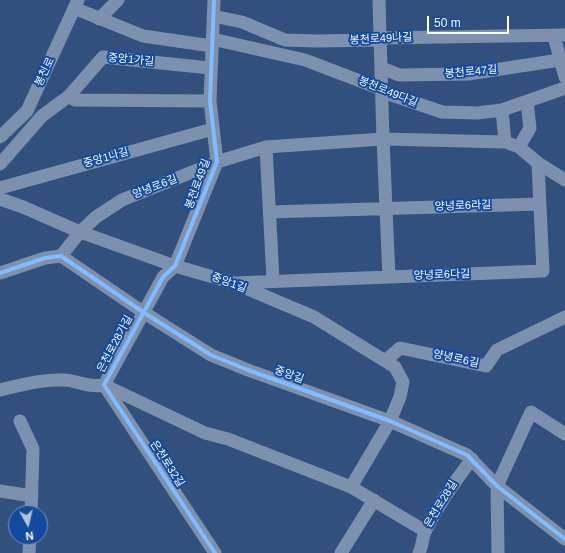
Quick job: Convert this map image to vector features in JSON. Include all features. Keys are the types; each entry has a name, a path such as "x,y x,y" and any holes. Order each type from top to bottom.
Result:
{"street":[{"path":"99,19 118,0"},
{"name":"봉천로49길","path":"142,312 163,277 175,266 217,162 210,101 210,68 214,0"},
{"path":"380,0 382,139 389,277"},
{"path":"76,4 99,19 143,36 212,43"},
{"name":"봉천로","path":"0,137 27,111 76,4"},
{"name":"봉천로49나길","path":"213,16 242,22 285,40 377,40 381,38 560,35 560,60 565,77"},
{"name":"봉천로49다길","path":"212,43 305,60 381,89 383,92 442,112 477,113 502,110 565,88"},
{"name":"중앙1가길","path":"0,164 42,116 72,98 103,57 210,68"},
{"name":"봉천로47길","path":"382,68 400,75 468,74 560,60"},
{"path":"72,98 210,101"},
{"path":"519,147 530,128 527,102"},
{"path":"502,110 504,142"},
{"path":"27,111 42,116"},
{"name":"중앙1나길","path":"0,188 213,129"},
{"name":"양녕로6길","path":"61,256 80,232 96,216 122,200 217,162 266,147 382,139 504,142 519,147 538,163 565,180"},
{"path":"266,147 273,280"},
{"name":"양녕로6다길","path":"234,283 273,280 543,271 538,163"},
{"name":"중앙1길","path":"0,199 23,207 80,232 175,266 234,283 314,316 385,361 398,371 403,382 400,397 390,421"},
{"name":"양녕로6라길","path":"270,212 540,204"},
{"path":"0,273 45,258 61,256"},
{"name":"중앙길","path":"61,256 142,312 211,355 229,363 390,421 467,455 497,486 565,539"},
{"name":"은천로28가길","path":"104,385 142,312"},
{"name":"양녕로6길","path":"385,361 400,348 486,366 497,350 565,317"},
{"name":"은천로28가길","path":"0,390 41,381 66,380 93,387 104,385 205,433 228,439 351,487 425,531"},
{"name":"은천로32길","path":"104,385 215,553"},
{"path":"498,553 497,486 531,412 565,434"},
{"path":"351,487 390,421"},
{"path":"20,422 33,449 31,505"},
{"name":"은천로28길","path":"419,553 424,544 425,531 455,480 472,459"},
{"path":"0,491 32,496"},
{"path":"341,553 374,500"}],"cycle path":[{"path":"214,0 210,101 217,162 175,266 163,277 104,385 215,553"},
{"path":"0,273 45,258 61,256 143,312 211,355 248,370 390,421 467,455 497,486 565,539"}]}
